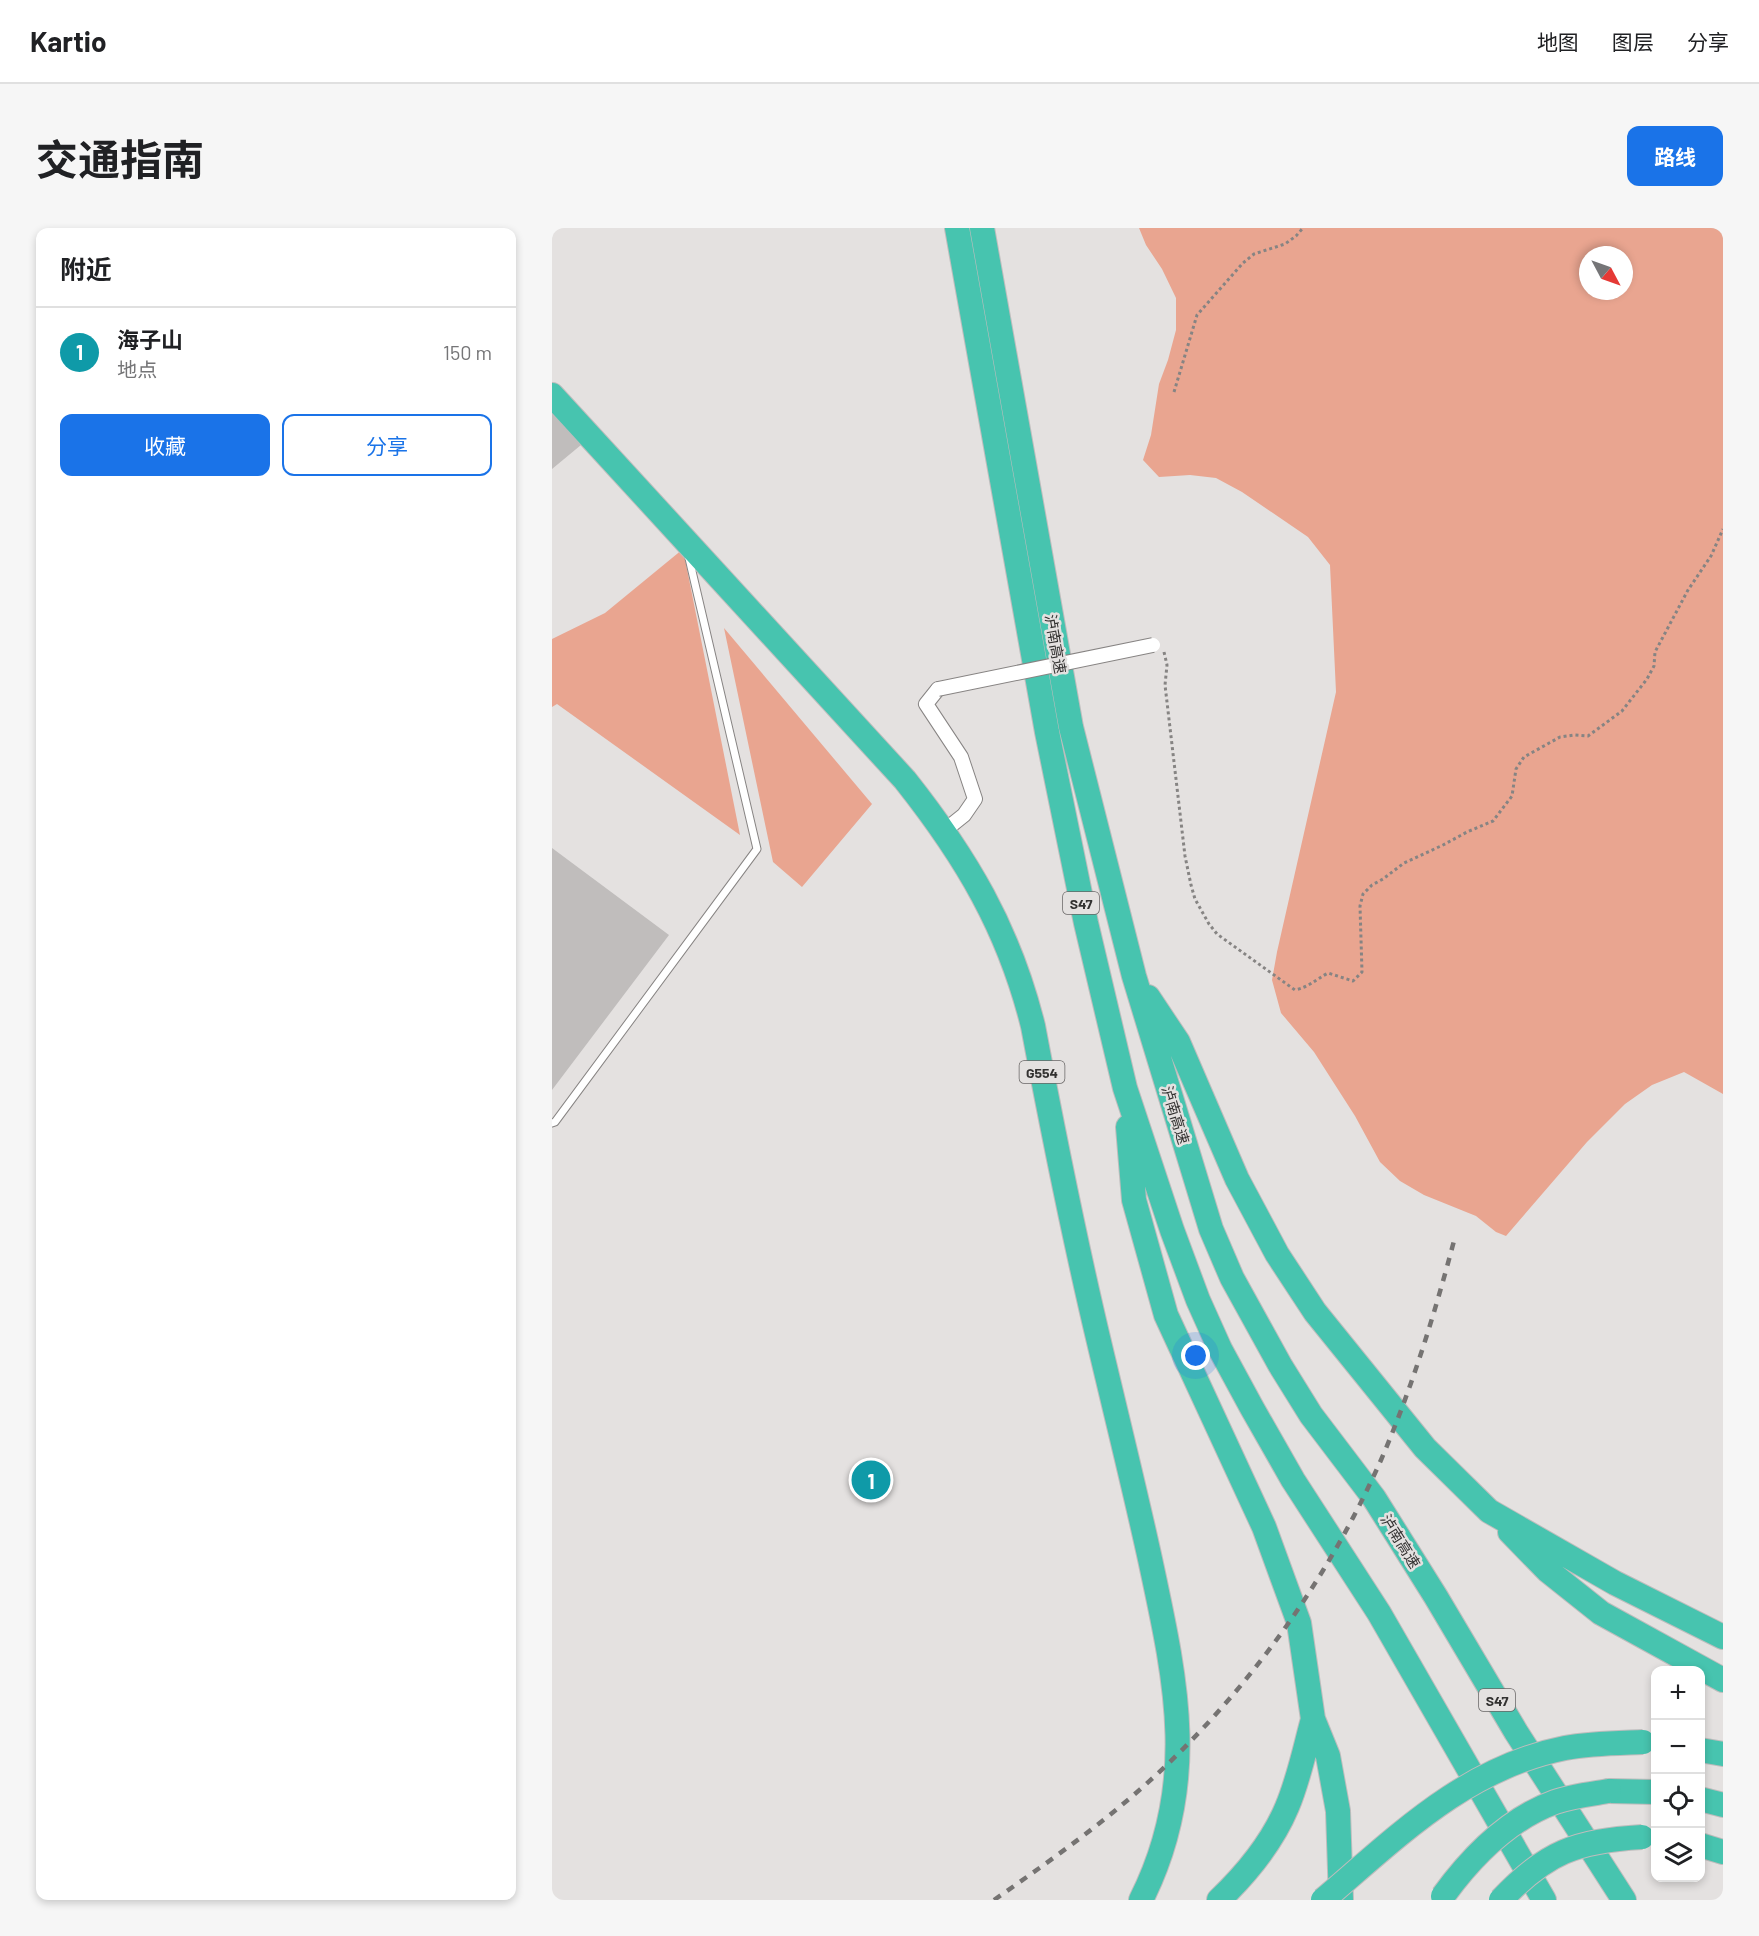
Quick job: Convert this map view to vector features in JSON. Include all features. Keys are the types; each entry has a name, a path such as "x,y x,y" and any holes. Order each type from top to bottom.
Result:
{"highway":[{"name":"泸南高速","path":"957,228 1047,732 1086,923 1125,1088 1172,1230 1198,1300 1220,1349 1293,1480 1331,1536 1414,1673 1544,1900"},
{"name":"泸南高速","path":"982,228 1071,728 1134,976 1211,1229 1232,1278 1280,1365 1311,1415 1374,1498 1516,1732 1624,1900"},
{"name":"G554","path":"552,395 905,780 965,863 995,916 1008,945 1025,994 1072,1223 1167,1636 1175,1691 1179,1731 1176,1789 1165,1842 1141,1900"},
{"path":"1134,976 1178,1042 1237,1179 1277,1254 1315,1312 1425,1448 1547,1570 1601,1613 1723,1680"},
{"path":"1125,1088 1134,1200 1166,1315 1264,1527 1299,1623 1313,1719 1328,1756 1338,1811 1341,1900"},
{"path":"1489,1511 1615,1583 1723,1637"},
{"path":"1219,1900 1247,1871 1274,1833 1287,1807 1313,1719"},
{"path":"1323,1900 1399,1833 1445,1799 1485,1776 1522,1760 1564,1748 1598,1744 1649,1743"},
{"path":"1705,1751 1723,1754"},
{"path":"1441,1900 1472,1859 1507,1828 1554,1802 1609,1791 1651,1792"},
{"path":"1705,1800 1723,1805"},
{"path":"1501,1900 1532,1870 1546,1860 1569,1850 1597,1841 1649,1838"},
{"path":"1705,1846 1723,1852"}],"street":[{"path":"944,831 964,815 975,799 961,757 926,704 938,689 1153,645"}],"lane":[{"path":"552,1123 555,1122 757,849 685,540"}],"path":[{"path":"1174,392 1197,315 1243,262 1254,254 1285,244 1303,228"},
{"path":"1153,645 1165,653 1167,665 1165,685 1185,856 1195,899 1209,924 1217,934 1295,990 1308,988 1328,973 1353,981 1362,972 1359,933 1363,894 1404,863 1493,821 1512,796 1516,769 1524,757 1560,737 1588,736 1622,711 1647,679 1654,666 1655,652 1688,590 1711,556 1723,529"}],"shaded area":[{"path":"1139,228 1723,228 1723,1094 1684,1072 1652,1085 1625,1104 1587,1142 1506,1236 1496,1232 1476,1216 1424,1195 1400,1181 1380,1162 1355,1116 1314,1052 1281,1013 1272,980 1336,692 1330,565 1308,537 1242,492 1216,478 1190,475 1159,477 1143,460 1151,435 1159,384 1176,330 1176,298 1162,269 1146,245"},
{"path":"683,549 740,835 557,704 552,707 552,639 605,613"},
{"path":"724,628 872,804 802,887 773,862"}],"building":[{"path":"552,411 581,445 552,469"},
{"path":"552,848 669,935 552,1090"}],"railway":[{"path":"994,1900 1097,1825 1136,1793 1190,1742 1255,1668 1312,1589 1337,1547 1381,1460 1422,1350 1455,1237"}],"place":[{"name":"海子山","path":"871,1480"}]}
